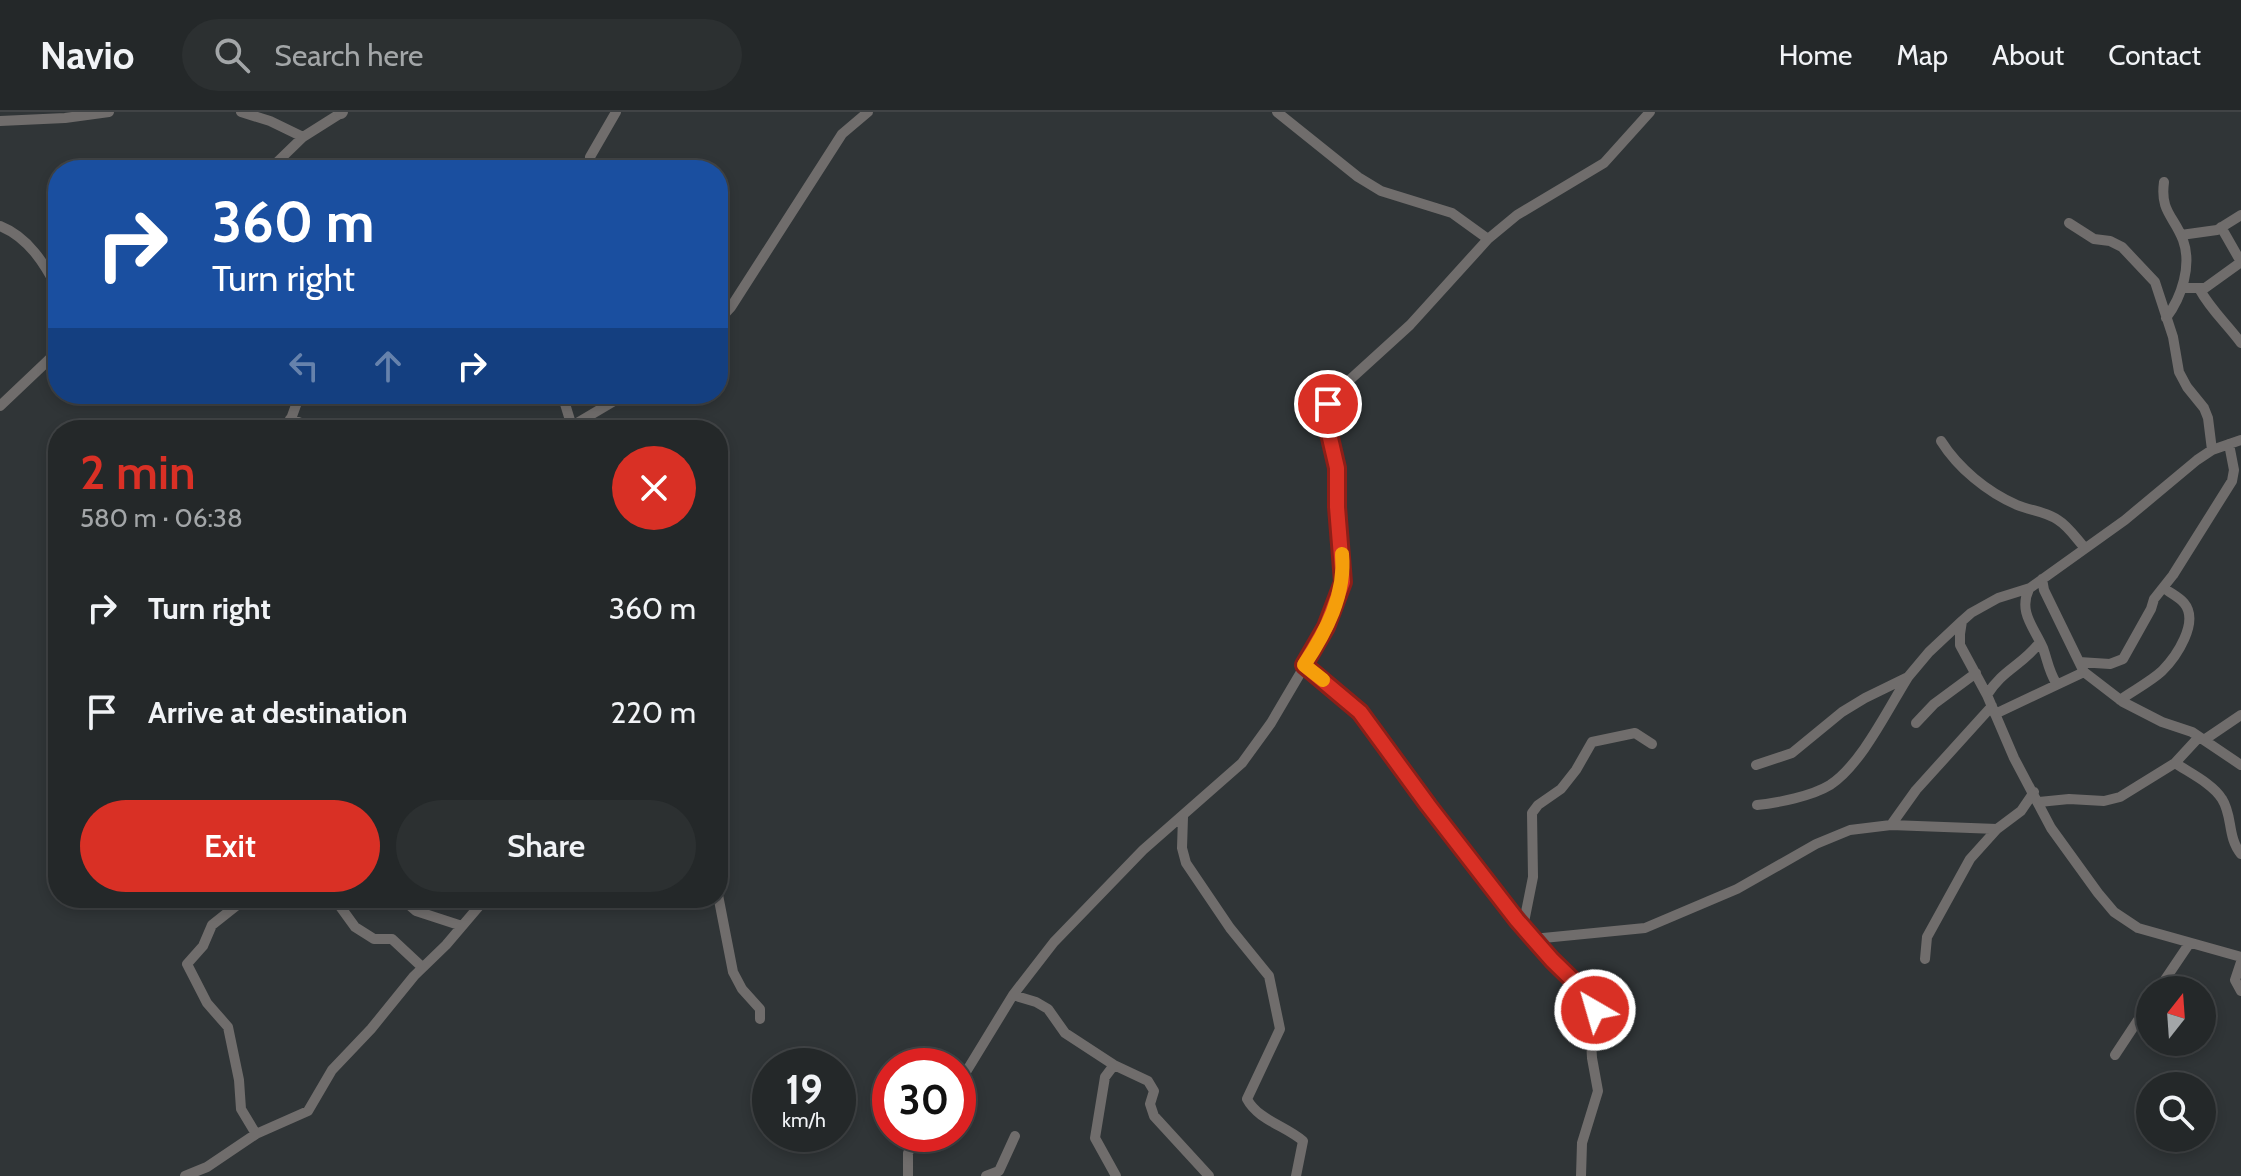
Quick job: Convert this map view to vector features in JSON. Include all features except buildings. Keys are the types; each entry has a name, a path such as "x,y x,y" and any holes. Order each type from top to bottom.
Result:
{"street":[{"path":"0,121 109,112"},
{"path":"241,112 268,116 303,137"},
{"path":"728,308 842,134 868,112"},
{"path":"1277,112 1366,182 1381,191 1452,213 1488,239"},
{"path":"976,1056 1013,995 1084,908 1208,790 1242,763 1275,716 1326,627 1343,582 1337,468 1327,425 1328,404 1338,389 1410,325 1488,239 1517,215 1604,163 1650,112"},
{"path":"279,160 303,137 342,113"},
{"path":"590,160 616,113"},
{"path":"2164,182 2162,199 2165,210 2181,235 2186,265 2178,300 2166,318"},
{"path":"2181,235 2206,232 2241,215"},
{"path":"2069,223 2094,239 2118,244 2155,282 2181,378 2208,418 2212,450"},
{"path":"0,226 17,234 36,253 48,273"},
{"path":"2182,288 2200,290 2241,262 2221,227"},
{"path":"2200,290 2241,343"},
{"path":"728,300 736,298"},
{"path":"0,406 48,360"},
{"path":"585,420 610,404"},
{"path":"1757,805 1781,802 1832,784 1866,743 1908,677 1962,621 1991,601 2029,589 2125,520 2189,465 2212,450 2241,440"},
{"path":"1941,441 1956,461 1990,490 2017,505 2043,511 2059,520 2084,547"},
{"path":"1891,825 1916,790 1994,710 2056,683 2082,667 2110,664 2123,659 2155,597 2164,588 2232,481 2234,470 2229,444"},
{"path":"2042,579 2044,590 2082,667 2120,700 2202,738 2241,765"},
{"path":"2120,700 2164,670 2183,642 2190,620 2187,606 2164,588"},
{"path":"2029,589 2024,608 2040,642 2045,664 2056,683"},
{"path":"1962,621 1960,645 1987,695 2014,758 2063,847 2114,912 2138,928 2241,959 2235,980 2241,991"},
{"path":"1987,695 2003,674 2030,656 2040,642"},
{"path":"1304,665 1360,712 1523,927 1590,997 1595,1010 1591,1041 1598,1091 1582,1143 1581,1176"},
{"path":"1916,723 1934,704 1976,673 2003,674"},
{"path":"1756,765 1792,753 1842,712 1908,677"},
{"path":"1925,959 1927,937 1949,897 1974,854 1997,829 2038,799 2112,800 2175,763 2202,738 2241,715"},
{"path":"1523,927 1533,877 1531,818 1536,806 1561,789 1592,742 1635,733 1652,744"},
{"path":"2175,763 2221,797 2233,843 2241,854"},
{"path":"1183,817 1182,848 1186,863 1271,981 1280,1029 1247,1099 1267,1119 1303,1141 1296,1176"},
{"path":"1533,939 1645,928 1737,889 1841,833 1891,825 1997,829"},
{"path":"233,908 212,925 203,946 187,964 207,1003 228,1027 239,1080 241,1109 256,1134"},
{"path":"341,908 355,927 374,939 392,939 422,967"},
{"path":"413,908 462,926"},
{"path":"185,1176 207,1167 256,1134 308,1111 332,1070 477,908"},
{"path":"721,908 733,972 742,989 760,1009 760,1019"},
{"path":"2167,976 2189,944"},
{"path":"1013,995 1048,1009 1065,1033 1114,1065 1148,1081 1154,1091 1150,1104 1154,1116 1209,1176"},
{"path":"2115,1055 2136,1023"},
{"path":"1114,1065 1105,1077 1095,1138 1116,1176"},
{"path":"986,1176 999,1171 1015,1136"},
{"path":"908,1176 909,1152"}],"slow traffic":[{"path":"1323,680 1304,665 1326,627 1343,582 1342,554"}],"route":[{"path":"1328,404 1327,425 1337,468 1343,582 1326,627 1304,665 1360,712 1439,821 1465,850 1517,920 1590,997 1595,1010"}]}
